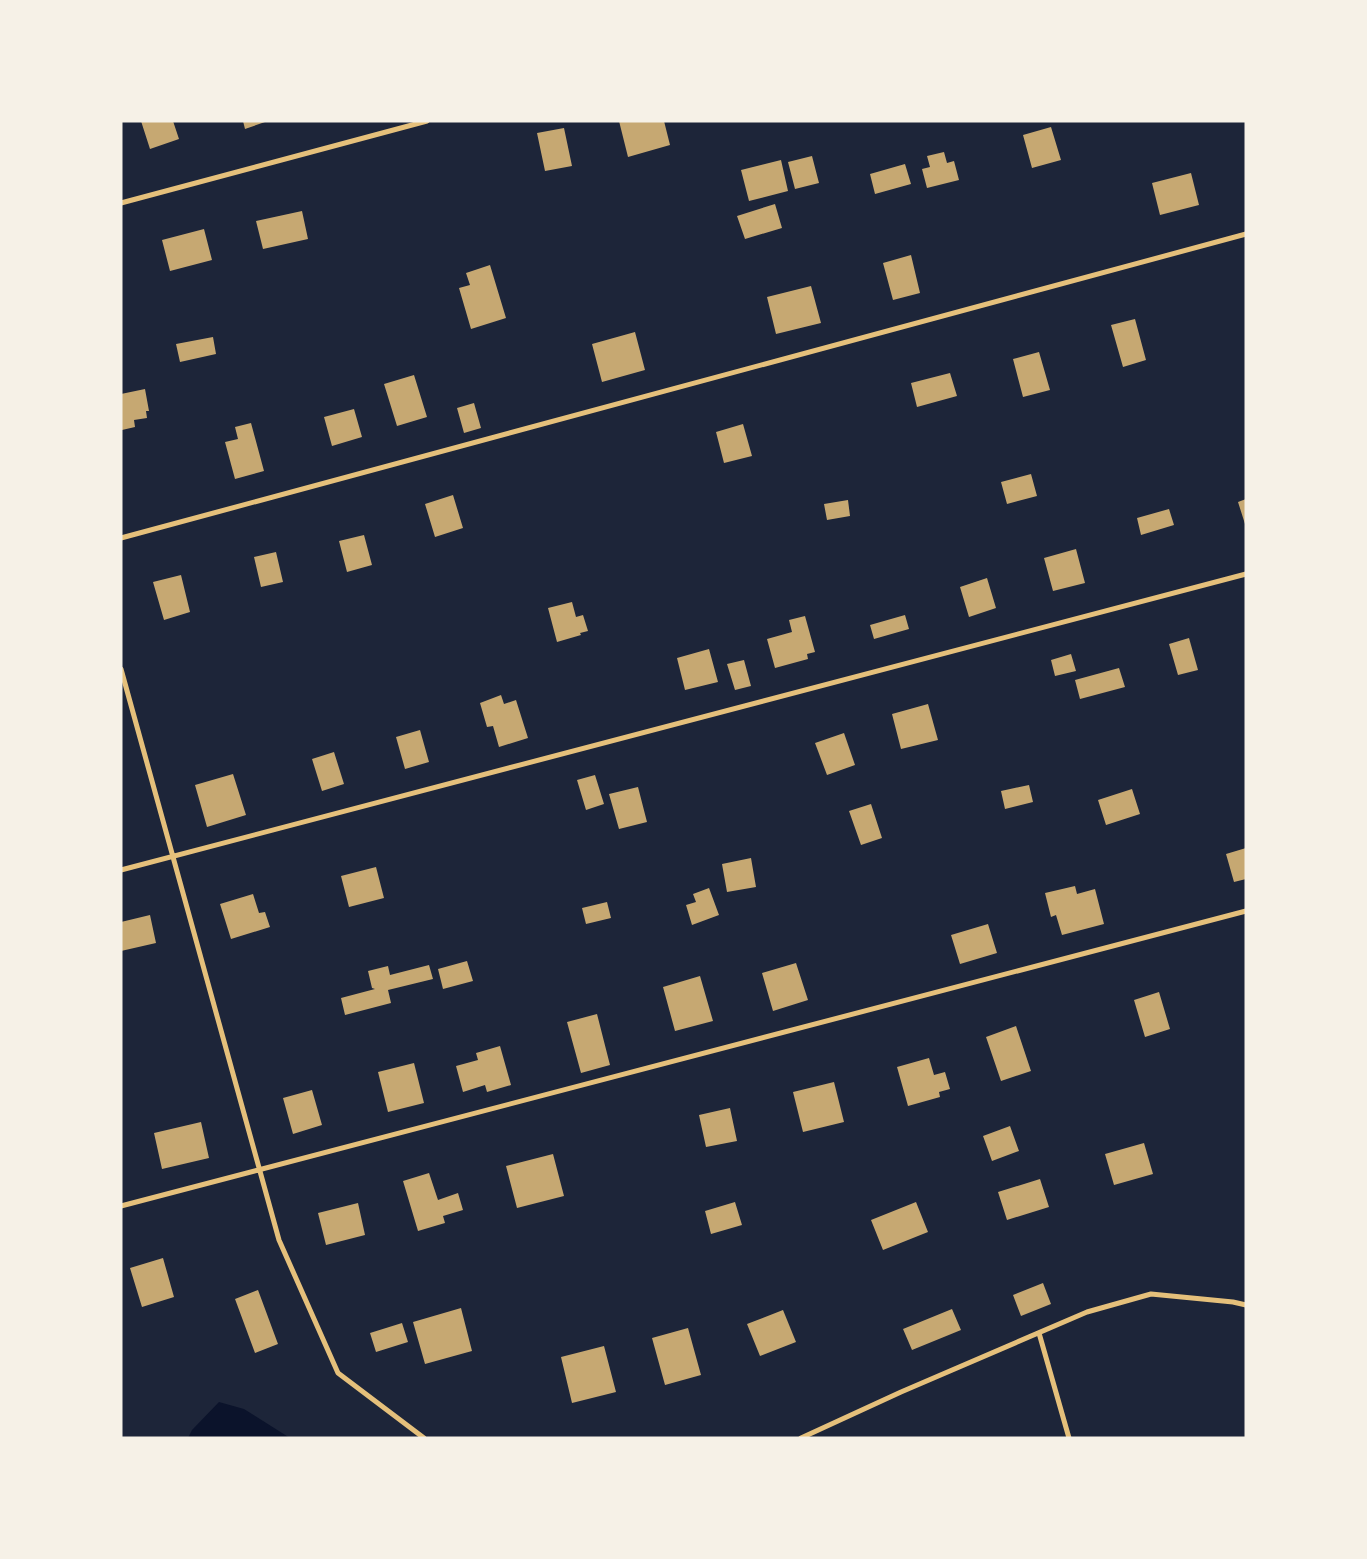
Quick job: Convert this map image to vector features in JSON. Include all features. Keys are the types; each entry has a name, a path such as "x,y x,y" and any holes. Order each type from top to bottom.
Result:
{"street":[{"path":"121,203 427,121"},
{"path":"121,538 1246,234"},
{"path":"121,870 1246,574"},
{"path":"121,669 279,1240 338,1373 424,1438"},
{"path":"121,1206 1246,911"},
{"path":"801,1438 901,1392 1087,1312 1151,1294 1246,1305"},
{"path":"1039,1333 1069,1438"}],"shaded area":[{"path":"121,121 1246,121 1246,1438 121,1438"},
{"path":"219,1402 244,1409 290,1438 188,1438 192,1430"}],"building":[{"path":"141,121 173,121 179,139 150,149"},
{"path":"243,121 265,121 265,122 245,129"},
{"path":"619,121 664,121 670,145 628,157"},
{"path":"1051,127 1061,160 1032,168 1023,135"},
{"path":"564,128 572,166 545,171 537,133"},
{"path":"944,152 947,163 954,161 959,180 927,188 922,169 930,167 927,156"},
{"path":"812,156 819,183 795,189 788,162"},
{"path":"781,160 788,191 749,201 741,170"},
{"path":"905,164 911,184 875,194 870,174"},
{"path":"1191,173 1199,205 1160,215 1152,183"},
{"path":"775,204 782,228 745,239 737,216"},
{"path":"302,211 308,239 263,249 256,221"},
{"path":"204,229 212,260 170,271 162,240"},
{"path":"911,255 920,293 893,300 883,263"},
{"path":"490,265 506,318 471,329 459,288 470,285 466,273"},
{"path":"811,286 821,323 776,334 767,297"},
{"path":"1135,319 1146,360 1123,367 1111,325"},
{"path":"635,332 645,370 602,382 592,344"},
{"path":"213,337 216,354 180,362 176,344"},
{"path":"1039,352 1050,390 1023,397 1013,359"},
{"path":"950,373 957,396 917,407 911,383"},
{"path":"414,375 427,417 397,426 384,384"},
{"path":"145,389 149,411 146,411 147,418 134,420 135,427 122,430 121,394"},
{"path":"474,403 481,428 464,433 457,408"},
{"path":"354,409 362,437 332,446 324,417"},
{"path":"251,423 264,471 235,479 225,442 238,439 235,427"},
{"path":"743,424 752,456 724,463 716,432"},
{"path":"1031,474 1037,496 1007,504 1001,482"},
{"path":"453,495 463,528 435,537 425,504"},
{"path":"1246,499 1246,523 1245,524 1238,502"},
{"path":"848,500 850,516 827,520 824,504"},
{"path":"1169,509 1174,525 1141,535 1137,518"},
{"path":"364,535 372,565 347,572 339,541"},
{"path":"1076,549 1085,583 1053,591 1044,558"},
{"path":"276,552 283,582 261,587 254,557"},
{"path":"181,575 190,612 164,620 153,582"},
{"path":"987,578 996,608 969,617 960,587"},
{"path":"572,602 576,617 583,615 588,631 557,642 548,608"},
{"path":"905,615 909,629 874,639 870,625"},
{"path":"805,616 815,652 807,654 808,659 775,668 767,639 792,632 789,620"},
{"path":"1189,638 1198,670 1178,675 1169,644"},
{"path":"709,649 718,682 685,690 677,658"},
{"path":"1071,654 1076,671 1055,676 1051,660"},
{"path":"744,660 751,686 735,690 727,664"},
{"path":"1119,668 1125,687 1080,699 1075,680"},
{"path":"501,695 504,704 516,700 528,738 499,747 493,726 487,727 480,703"},
{"path":"928,704 938,740 901,749 892,714"},
{"path":"420,730 429,762 405,769 396,737"},
{"path":"844,733 855,765 827,775 815,743"},
{"path":"334,752 344,784 322,791 312,759"},
{"path":"233,774 246,815 207,827 195,785"},
{"path":"595,775 604,804 586,810 577,780"},
{"path":"1029,785 1033,802 1005,809 1001,791"},
{"path":"638,787 647,822 619,829 609,794"},
{"path":"1132,789 1140,814 1106,825 1098,800"},
{"path":"871,804 882,838 861,845 849,811"},
{"path":"1246,848 1246,879 1234,882 1226,854"},
{"path":"751,858 756,887 727,892 722,864"},
{"path":"376,867 384,898 349,907 341,876"},
{"path":"1075,886 1077,894 1095,889 1104,924 1062,935 1056,915 1051,917 1045,893"},
{"path":"709,888 719,915 692,925 686,905 696,902 693,894"},
{"path":"253,894 259,913 265,912 270,927 231,939 220,904"},
{"path":"607,902 611,918 586,924 582,908"},
{"path":"150,915 156,943 121,951 121,922"},
{"path":"988,924 997,953 960,964 951,935"},
{"path":"467,961 473,981 443,989 438,969"},
{"path":"796,963 808,1000 773,1011 762,973"},
{"path":"429,965 433,979 388,990 391,1003 345,1015 341,998 375,989 372,988 368,971 388,966 390,975"},
{"path":"700,976 713,1021 675,1031 663,987"},
{"path":"1159,992 1170,1029 1145,1037 1134,1000"},
{"path":"597,1014 610,1065 581,1073 567,1022"},
{"path":"1016,1026 1031,1071 1001,1081 986,1037"},
{"path":"500,1046 511,1085 487,1092 485,1085 463,1092 456,1066 478,1060 476,1053"},
{"path":"929,1058 934,1075 945,1072 950,1089 939,1092 940,1097 908,1106 897,1067"},
{"path":"414,1063 424,1103 388,1112 378,1072"},
{"path":"834,1082 844,1122 803,1132 793,1092"},
{"path":"312,1090 322,1125 293,1134 283,1098"},
{"path":"730,1108 737,1141 706,1147 699,1115"},
{"path":"201,1122 209,1158 162,1169 154,1133"},
{"path":"1010,1126 1019,1151 992,1161 983,1136"},
{"path":"1144,1143 1153,1174 1114,1185 1105,1154"},
{"path":"553,1154 564,1196 517,1208 506,1166"},
{"path":"429,1173 438,1200 458,1193 463,1210 443,1216 445,1223 418,1231 403,1181"},
{"path":"1040,1179 1049,1207 1007,1220 998,1192"},
{"path":"735,1202 742,1225 711,1234 705,1211"},
{"path":"916,1202 928,1232 883,1250 871,1220"},
{"path":"358,1203 365,1235 326,1245 318,1213"},
{"path":"163,1258 174,1297 142,1307 130,1268"},
{"path":"1043,1283 1051,1304 1021,1316 1013,1295"},
{"path":"258,1290 278,1344 255,1353 235,1299"},
{"path":"461,1308 472,1351 425,1364 413,1322"},
{"path":"952,1309 961,1330 912,1350 903,1329"},
{"path":"783,1310 796,1342 760,1356 747,1324"},
{"path":"402,1323 408,1342 376,1352 370,1333"},
{"path":"688,1328 701,1375 665,1385 652,1338"},
{"path":"604,1346 616,1392 572,1403 561,1357"}]}
